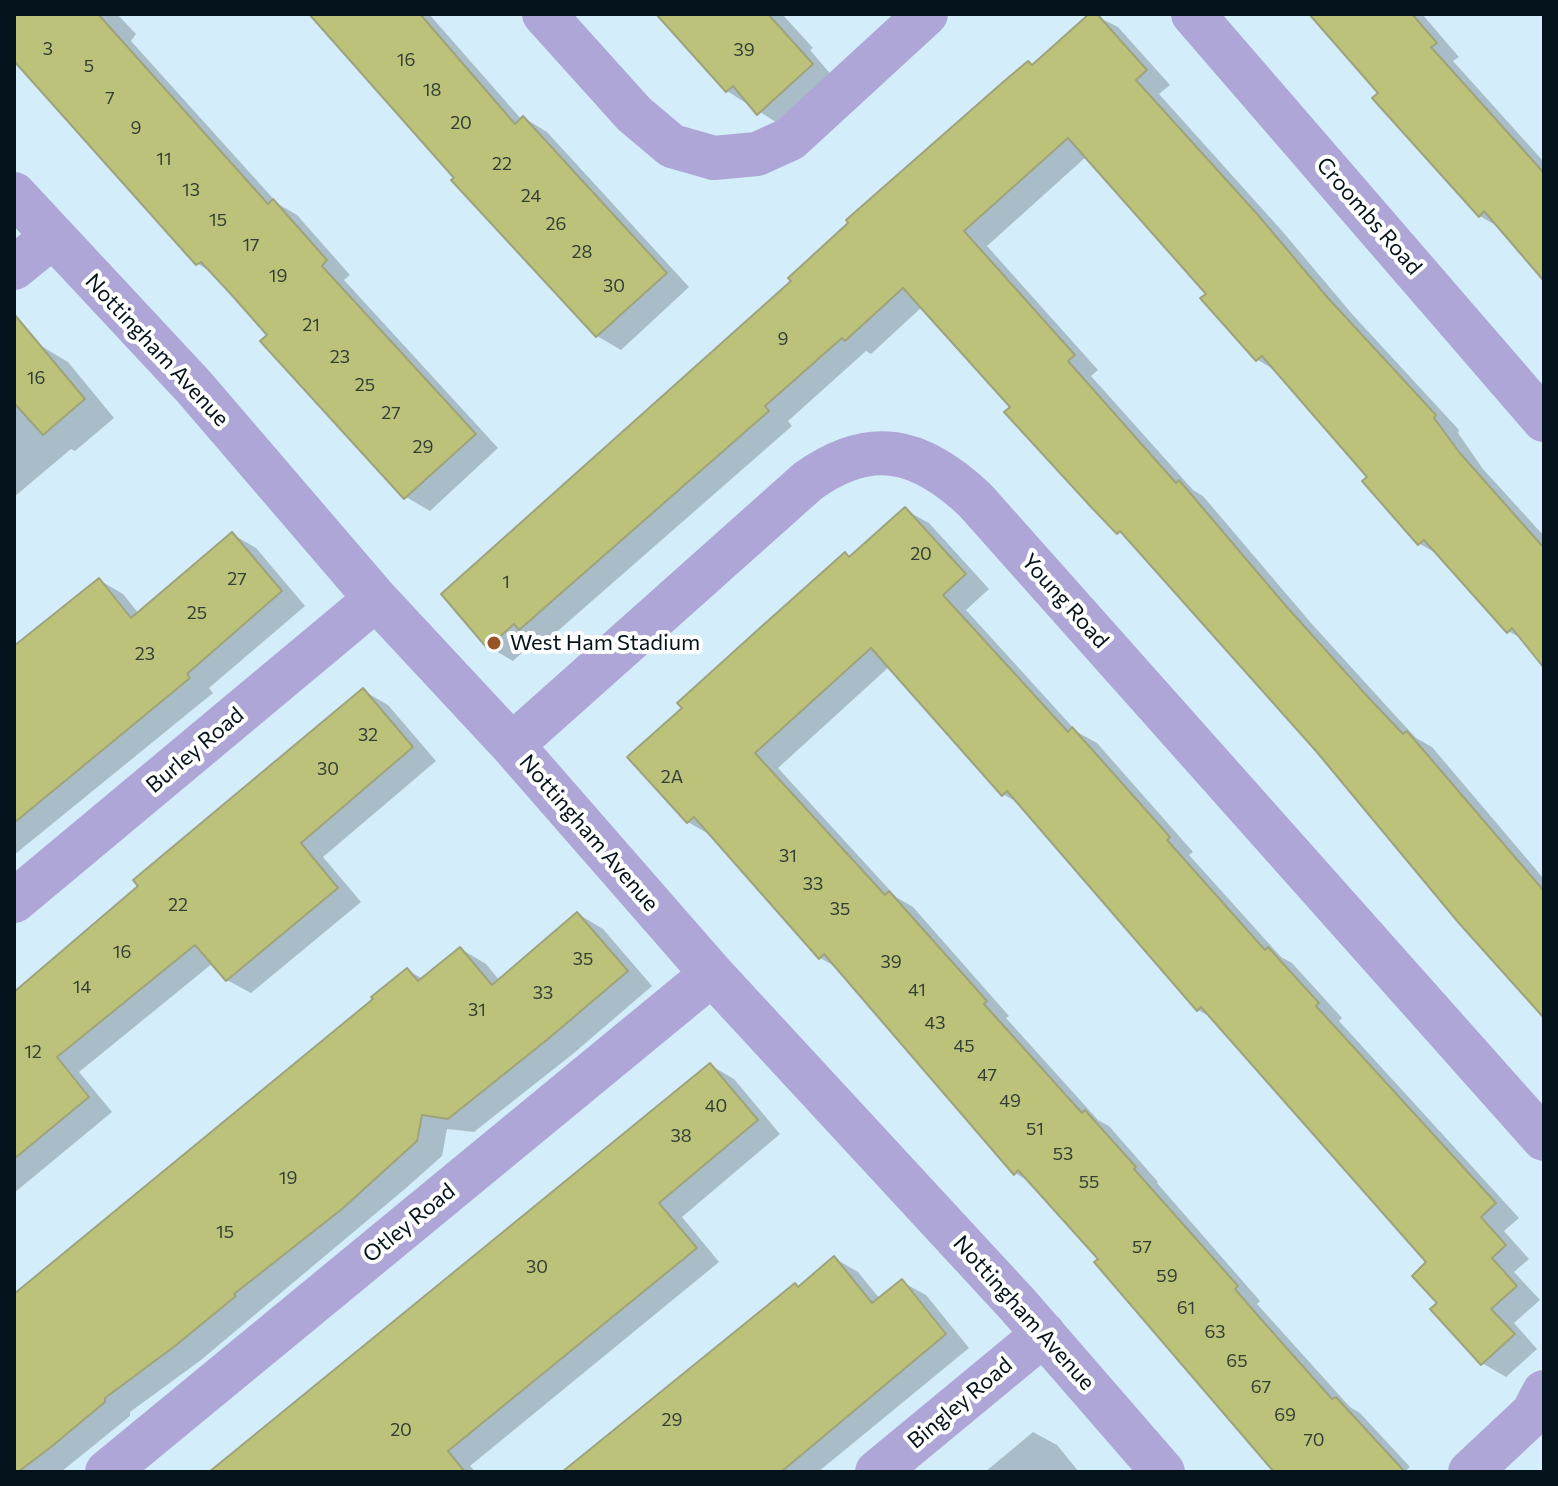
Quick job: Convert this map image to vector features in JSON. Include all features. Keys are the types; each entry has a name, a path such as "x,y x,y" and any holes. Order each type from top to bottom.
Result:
{"street":[{"path":"544,14 634,114 672,146 714,158 757,154 790,139 926,14"},
{"name":"Croombs Road","path":"1193,14 1544,420"},
{"name":"Nottingham Avenue","path":"14,194 194,387 376,599 512,745 712,974 1044,1334 1163,1472"},
{"path":"14,268 52,237"},
{"name":"Young Road","path":"512,745 808,481 832,464 866,453 890,453 917,459 952,478 975,500 1544,1139"},
{"name":"Burley Road","path":"14,901 376,599"},
{"name":"Otley Road","path":"107,1472 712,974"},
{"name":"Bingley Road","path":"877,1472 1044,1334"},
{"path":"1470,1472 1533,1413 1544,1392"}],"building":[{"path":"14,14 98,14 268,204 273,199 327,260 322,266 476,434 404,499 260,341 267,335 229,292 201,262 196,265 14,61"},
{"path":"309,14 420,14 515,124 523,116 667,273 596,337 451,180 454,178"},
{"path":"656,14 768,14 813,64 757,115 733,86 726,92"},
{"path":"1089,14 1097,14 1147,70 1136,80 1328,298 1436,415 1434,418 1459,452 1544,548 1544,668 1512,628 1507,633 1424,540 1418,545 1362,481 1367,477 1262,356 1256,361 1200,298 1206,294 1068,138 964,231 1075,355 1068,361 1176,483 1179,480 1367,696 1403,734 1407,731 1544,891 1544,1018 1458,922 1316,751 1120,531 1117,534 1004,412 1010,407 903,288 845,341 842,338 765,406 769,411 519,630 514,624 487,648 441,594 791,281 788,278 848,223 846,220 1002,83 1028,61 1032,65"},
{"path":"1309,14 1412,14 1437,43 1431,47 1544,173 1544,281 1484,211 1479,217 1372,98 1378,93"},
{"path":"14,314 85,399 43,435 14,403"},
{"path":"905,507 966,574 943,595 1068,732 1072,727 1170,837 1167,840 1265,950 1268,947 1319,1003 1316,1006 1496,1203 1481,1217 1506,1245 1492,1258 1517,1286 1491,1309 1515,1334 1481,1365 1430,1309 1437,1303 1412,1276 1426,1262 1201,1007 1197,1011 1007,791 1002,796 871,648 755,753 885,895 889,891 987,1001 984,1004 1082,1113 1085,1110 1136,1167 1134,1169 1238,1286 1235,1289 1260,1318 1332,1399 1336,1397 1405,1472 1274,1472 1094,1262 1098,1259 1018,1170 1014,1175 824,954 819,959 694,817 687,823 627,757 682,708 677,703 761,627 845,552 849,557"},
{"path":"232,532 282,591 187,674 190,678 14,823 14,646 99,578 131,618"},
{"path":"363,688 413,747 301,843 338,888 226,981 195,945 57,1057 89,1097 14,1159 14,992 138,886 133,880"},
{"path":"577,912 628,971 448,1119 422,1115 417,1141 342,1209 234,1294 236,1296 175,1346 105,1398 105,1402 51,1447 14,1472 14,1294 407,968 418,981 460,947 492,985"},
{"path":"710,1063 758,1120 659,1203 697,1248 448,1451 465,1472 209,1472"},
{"path":"834,1256 872,1303 902,1279 946,1334 781,1472 562,1472 795,1283 798,1287"}],"place":[{"name":"West Ham Stadium","path":"494,643"}]}
